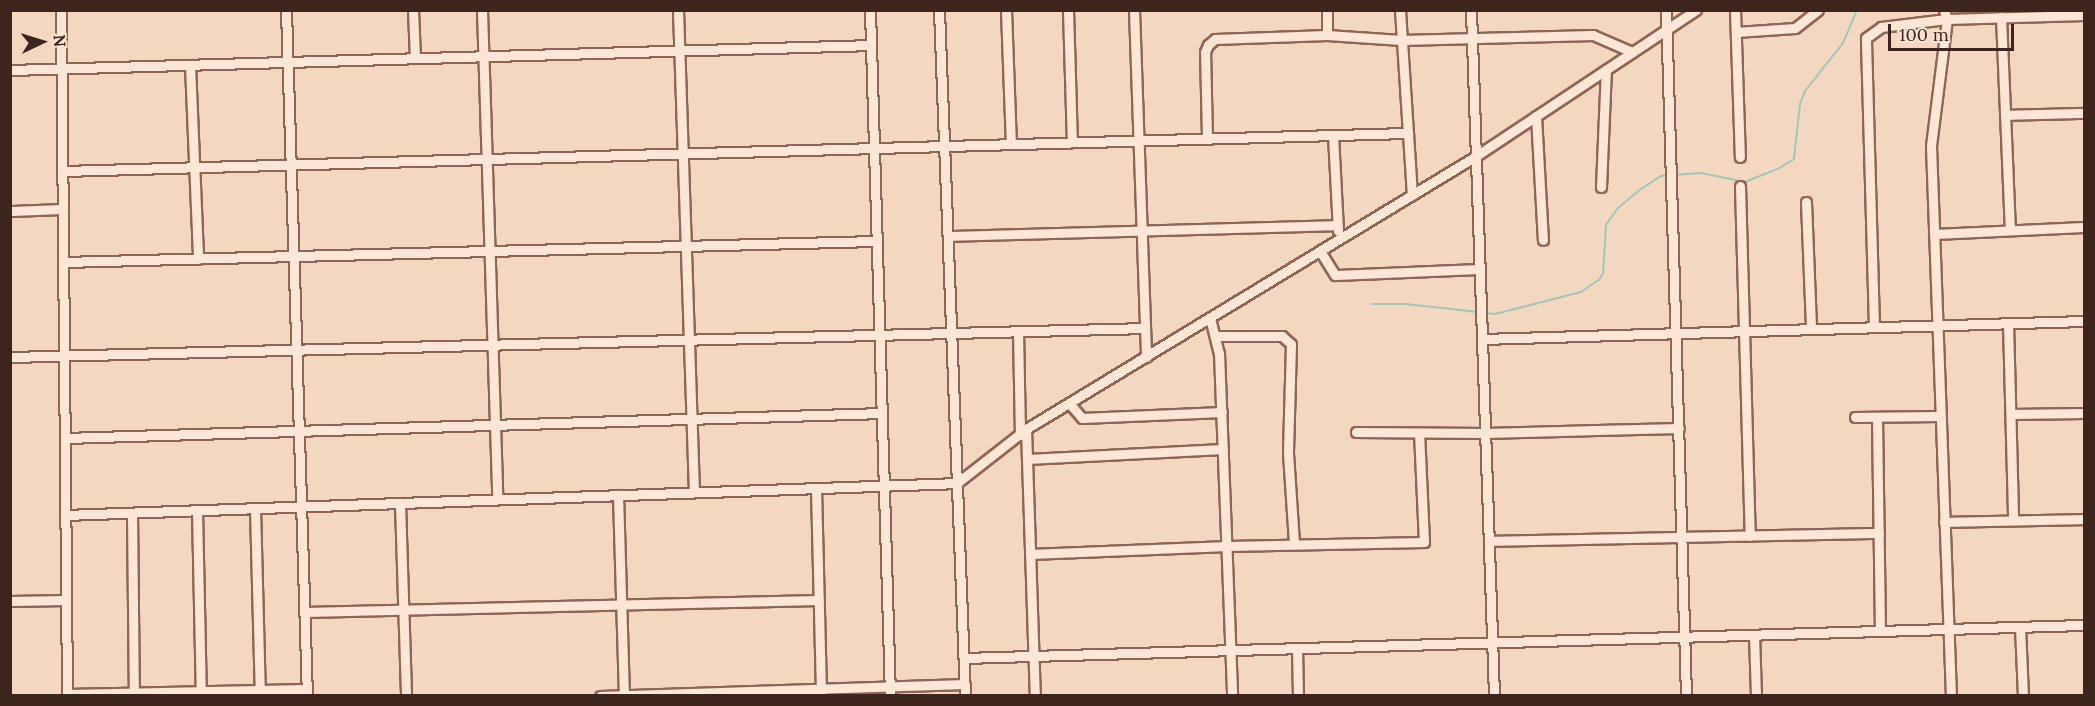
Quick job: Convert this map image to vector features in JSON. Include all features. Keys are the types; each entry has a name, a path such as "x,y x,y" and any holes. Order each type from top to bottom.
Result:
{"street":[{"path":"62,10 67,695 307,692 286,10"},
{"path":"413,10 415,58"},
{"path":"482,10 497,500"},
{"path":"678,10 684,246 694,492"},
{"path":"870,10 890,691"},
{"path":"939,10 965,696"},
{"path":"1006,10 1011,144"},
{"path":"1068,10 1072,142"},
{"path":"1134,10 1146,357"},
{"path":"1327,10 1327,35"},
{"path":"1400,10 1412,195"},
{"path":"1471,10 1494,696"},
{"path":"1666,10 1686,696"},
{"path":"65,515 957,483 1023,432 1476,156 1696,10"},
{"path":"1735,10 1740,157"},
{"path":"1736,32 1795,28 1818,10"},
{"path":"1874,327 1866,38 1881,27 1946,15 2001,17 2067,13 2085,15"},
{"path":"1946,15 1931,146 1951,696"},
{"path":"2001,17 2010,231"},
{"path":"1207,138 1204,52 1211,42 1327,35 1401,40 1593,35 1632,52"},
{"path":"10,70 871,45"},
{"path":"190,65 198,259"},
{"path":"1601,187 1606,70"},
{"path":"2005,115 2085,113"},
{"path":"1536,116 1543,240"},
{"path":"63,171 1408,133"},
{"path":"1333,135 1339,239"},
{"path":"1740,186 1750,536"},
{"path":"1806,202 1811,329"},
{"path":"10,211 63,209"},
{"path":"948,236 1337,225"},
{"path":"1934,234 2085,227"},
{"path":"63,262 877,241"},
{"path":"1320,251 1335,274 1480,269"},
{"path":"1210,318 1219,353 1232,696"},
{"path":"1482,339 2085,321"},
{"path":"2008,323 2013,520"},
{"path":"10,357 1145,328"},
{"path":"1017,331 1023,432 1027,459 1035,696"},
{"path":"1215,336 1282,336 1291,344 1288,453 1293,544"},
{"path":"1069,403 1082,418 1222,412"},
{"path":"65,438 882,413"},
{"path":"2011,414 2085,413"},
{"path":"1855,417 1940,416"},
{"path":"1877,417 1880,631"},
{"path":"1356,432 1485,433 1678,428"},
{"path":"1030,554 1293,544 1424,542 1419,433"},
{"path":"1027,459 1223,449"},
{"path":"816,488 821,692"},
{"path":"618,495 624,695"},
{"path":"400,503 406,696"},
{"path":"255,508 260,693"},
{"path":"198,510 201,694"},
{"path":"132,513 134,694"},
{"path":"1944,522 2085,519"},
{"path":"1489,541 1879,533"},
{"path":"10,601 66,600"},
{"path":"305,612 819,600"},
{"path":"964,658 2085,625"},
{"path":"2020,627 2023,696"},
{"path":"1754,635 1755,696"},
{"path":"1297,648 1298,696"},
{"path":"600,696 890,691 965,684"}],"waterway":[{"path":"1673,175 1701,173 1745,182 1778,169 1794,159 1800,104 1805,91 1843,43 1857,10"},
{"path":"1485,313 1495,314 1581,292 1599,280 1603,273 1606,225 1618,208 1641,189 1661,176 1668,175"},
{"path":"1372,304 1405,304 1479,312"}]}
